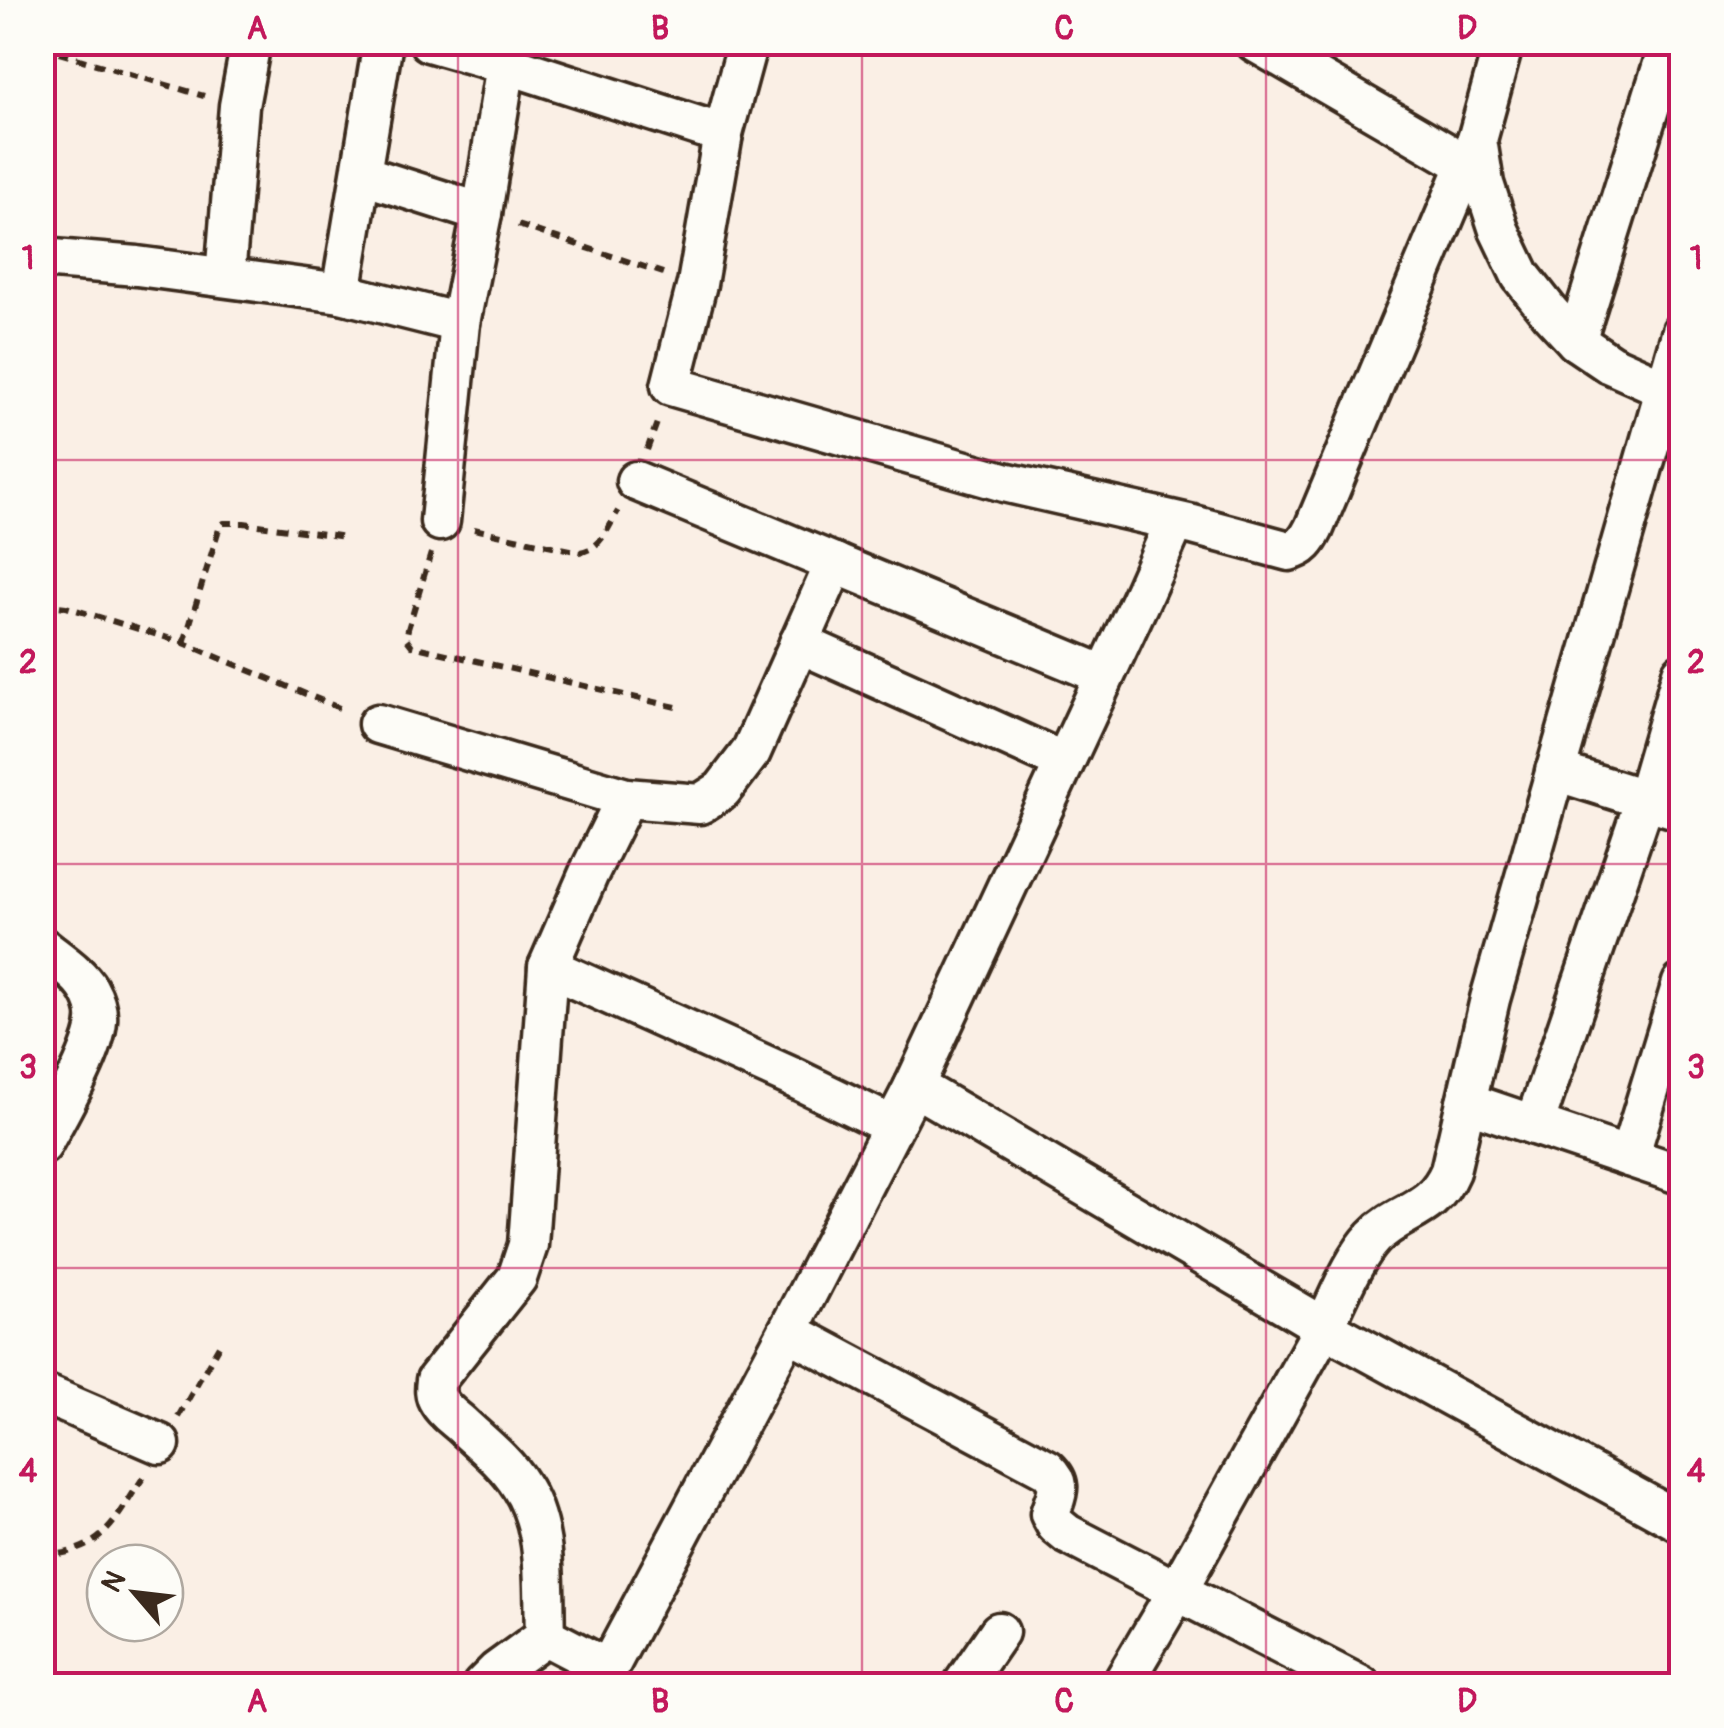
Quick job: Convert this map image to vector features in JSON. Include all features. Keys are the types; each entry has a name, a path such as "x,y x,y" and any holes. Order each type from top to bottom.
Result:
{"street":[{"path":"224,276 239,106 251,42"},
{"path":"341,293 384,42"},
{"path":"429,42 723,134"},
{"path":"748,42 723,134 697,284 671,386 1004,482 1289,551 1306,543 1472,152 1504,42"},
{"path":"1254,42 1472,152 1499,230 1521,276 1540,300 1576,341 1610,364 1673,392"},
{"path":"1576,341 1670,42"},
{"path":"440,521 460,323 506,64"},
{"path":"362,175 482,213"},
{"path":"42,258 224,276 341,293 460,323"},
{"path":"1121,1686 1178,1590 1362,1252 1376,1235 1432,1200 1450,1172 1490,1000 1555,771 1673,392 1682,331"},
{"path":"636,481 1104,675"},
{"path":"545,1636 607,1677 914,1086 1175,522"},
{"path":"378,724 626,798 700,804 722,790 751,752 835,563"},
{"path":"798,643 1064,762"},
{"path":"1534,1125 1645,800 1682,674"},
{"path":"1555,771 1682,812"},
{"path":"545,1636 542,1553 534,1509 520,1483 444,1409 434,1390 436,1380 517,1278 525,1255 548,967 626,798"},
{"path":"42,947 82,980 97,1013 90,1047 51,1105 42,1145"},
{"path":"548,967 893,1126"},
{"path":"1630,1156 1682,984"},
{"path":"914,1086 1324,1327 1682,1523"},
{"path":"1466,1102 1682,1175"},
{"path":"788,1331 1047,1469 1059,1486 1050,1514 1067,1534 1361,1686"},
{"path":"42,1393 160,1444"},
{"path":"962,1686 999,1632"},
{"path":"482,1686 545,1636"}],"path":[{"path":"42,48 239,106"},
{"path":"482,213 697,284"},
{"path":"671,386 636,481 601,540 580,552 440,521 406,638 412,646 676,707"},
{"path":"184,643 224,523 346,537"},
{"path":"42,604 66,607 184,643 378,724"},
{"path":"42,1556 66,1554 101,1539 149,1470 160,1444 220,1344"}]}
